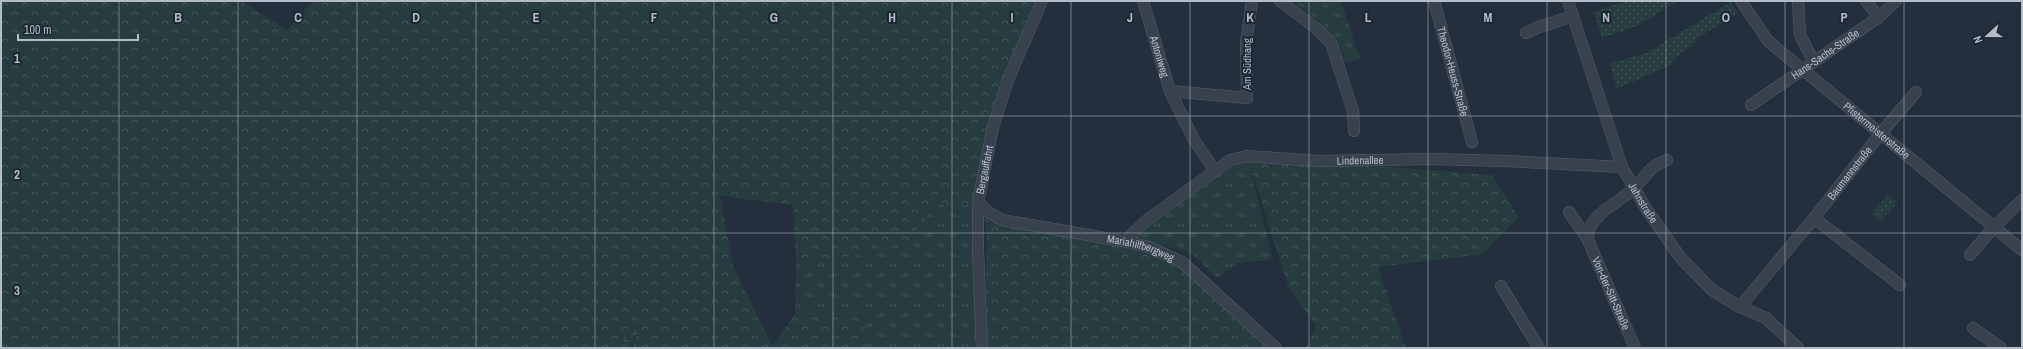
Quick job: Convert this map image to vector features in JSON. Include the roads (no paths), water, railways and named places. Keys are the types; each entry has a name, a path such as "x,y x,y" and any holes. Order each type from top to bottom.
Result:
{"street":[{"name":"Bergauffahrt","path":"982,348 978,251 978,202 993,127 1008,80 1042,1"},
{"name":"Antoniweg","path":"1143,1 1170,91 1194,140 1215,171"},
{"name":"Am Südhang","path":"1170,91 1247,98 1246,43 1252,1"},
{"path":"1280,1 1316,28 1331,44 1353,111 1354,131"},
{"name":"Theodor-Heuss-Straße","path":"1434,1 1472,142"},
{"name":"Jahnstraße","path":"1568,1 1622,168 1634,189 1680,258 1712,290 1740,307 1766,318 1795,347"},
{"name":"Pfistermeisterstraße","path":"1741,1 1768,41 1802,70 1881,132 2022,250"},
{"path":"1798,1 1800,35 1814,62"},
{"path":"1866,1 1878,17"},
{"name":"Hans-Sachs-Straße","path":"1751,105 1878,17 1896,1"},
{"path":"1526,33 1539,27 1573,16"},
{"name":"Baumannstraße","path":"1740,307 1814,218 1881,132 1916,92"},
{"name":"Lindenallee","path":"1128,242 1129,237 1147,220 1230,160 1247,156 1318,161 1431,159 1505,161 1622,168"},
{"path":"1587,238 1588,229 1603,210 1634,189 1655,164 1666,160"},
{"path":"1970,255 1994,227 2022,200"},
{"name":"Mariahilfbergweg","path":"978,202 988,212 1002,220 1128,242 1149,247 1182,262 1276,348"},
{"name":"Von-der-Sitt-Straße","path":"1569,212 1587,238 1635,348"},
{"path":"1814,218 1900,285"},
{"path":"1501,286 1539,348"},
{"path":"1973,328 2001,348"}]}
